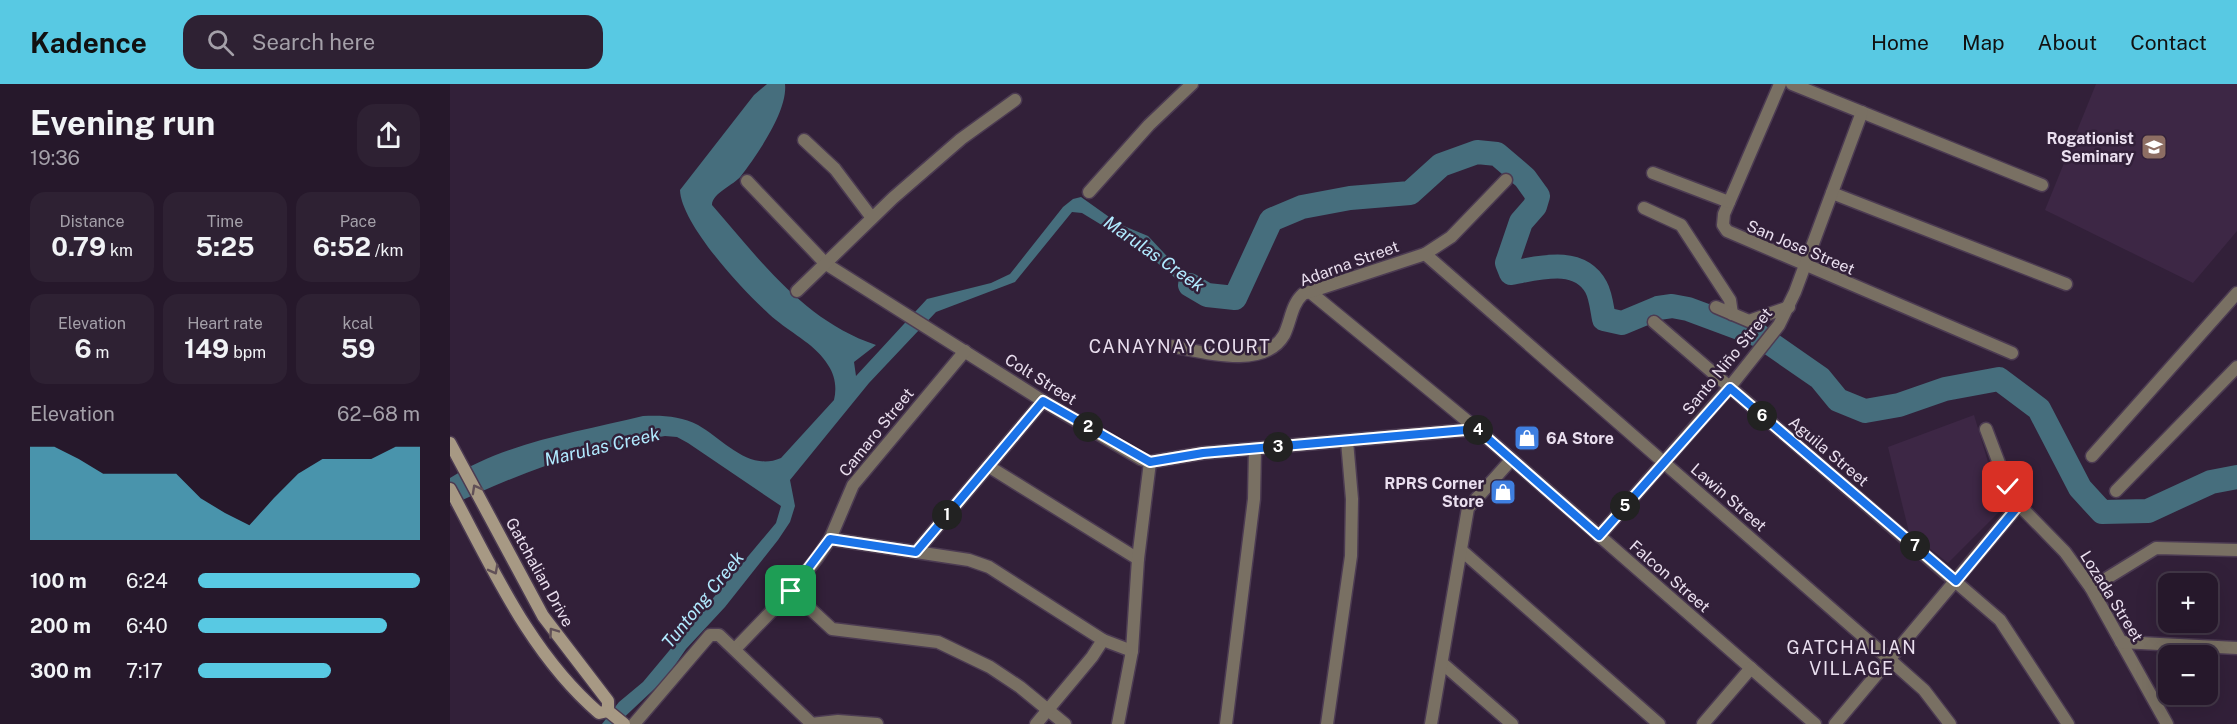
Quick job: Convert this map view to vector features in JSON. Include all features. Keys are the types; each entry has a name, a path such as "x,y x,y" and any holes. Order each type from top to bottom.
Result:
{"street":[{"path":"1089,192 1149,125 1192,84"},
{"name":"San Jose Street","path":"1780,84 1723,219 1727,231 2012,353"},
{"path":"1792,84 2042,185"},
{"path":"797,291 872,218 961,139 1015,100"},
{"name":"Santo Niño Street","path":"1599,536 1730,388 1779,325 1805,266 1862,112"},
{"path":"804,140 835,169 872,218"},
{"path":"1653,173 1730,202"},
{"name":"Adarna Street","path":"1171,346 1245,357 1261,354 1273,348 1282,338 1297,300 1310,292 1425,254 1451,237 1506,180"},
{"name":"Colt Street","path":"747,181 826,264 1043,401 1150,462"},
{"path":"1832,193 2066,285"},
{"path":"1644,208 1681,225 1730,300 1732,314"},
{"name":"Lawin Street","path":"1425,254 1890,659 1931,698 1950,724"},
{"name":"Falcon Street","path":"1310,292 1477,429 1815,724"},
{"path":"2092,456 2237,293"},
{"path":"1716,307 1749,321 1788,307"},
{"name":"Aguila Street","path":"1654,322 2000,620 2068,724"},
{"name":"Camaro Street","path":"735,649 791,591 830,539 853,485 965,351"},
{"path":"2116,491 2237,367"},
{"path":"916,552 1043,401"},
{"path":"1118,724 1132,651 1138,559 1150,462 1255,449 1477,429"},
{"name":"Lozada Street","path":"1986,429 2008,487 2019,505 2065,552 2091,588 2167,724"},
{"path":"1327,724 1351,556 1352,499 1347,441"},
{"name":"Gatchalian Drive","path":"450,443 543,616 608,701 609,711"},
{"path":"1226,724 1254,499 1255,449"},
{"path":"1431,724 1468,508 1511,460"},
{"path":"988,466 1138,559"},
{"name":"Gatchalian Drive","path":"450,489 513,604 543,653 573,690 599,712 609,711 627,724"},
{"path":"1835,724 2019,505"},
{"path":"830,539 969,560 988,567 1102,640 1132,651"},
{"path":"2091,588 2156,548 2237,550"},
{"path":"1461,550 1659,724"},
{"path":"791,591 832,629 938,642 990,667 1065,724"},
{"path":"627,724 710,635 719,634 812,724 854,721 877,724"},
{"path":"1036,724 1046,708 1102,640"},
{"path":"2121,642 2237,648"},
{"path":"1442,663 1512,724"},
{"path":"1703,724 1750,668"},
{"path":"573,690 589,678"}],"shaded area":[{"name":"Rogationist Seminary","path":"2096,84 2237,84 2237,231 2193,283 2045,210"},
{"path":"1974,415 2002,509 1948,563 1909,532 1888,447"}],"water":[{"path":"767,84 785,84 785,95 777,119 763,145 741,176 719,193 712,205 766,267 805,305 850,334 876,345 854,362 856,376 927,299 991,283 1010,274 1063,207 1073,199 1081,197 1119,224 1148,236 1194,285 1219,295 1218,300 1188,289 1141,249 1082,213 1072,212 1015,282 936,312 869,383 790,480 795,506 790,522 778,540 725,607 686,649 666,678 617,724 602,724 619,702 643,682 776,523 781,506 677,437 665,436 636,441 581,454 503,482 450,506 450,478 495,455 519,447 643,416 671,417 692,422 748,458 769,461 781,458 834,400 834,377 823,358 749,295 703,240 683,205 680,190 754,95"}],"waterway":[{"name":"Marulas Creek","path":"1190,285 1207,295 1235,298 1271,220 1302,207 1350,198 1410,193 1441,165 1477,152 1497,154 1525,178 1538,196 1535,206 1521,222 1507,263 1511,273 1558,266 1579,271 1589,277 1596,287 1604,319 1622,323 1658,308 1672,306 1688,309 1758,335 1820,378 1838,400 1865,411 1899,405 1945,389 1999,379 2039,409 2080,488 2102,512 2148,511 2211,482 2237,477"}],"place":[{"name":"Rogationist Seminary","path":"2154,147"},
{"name":"6A Store","path":"1527,438"},
{"name":"RPRS Corner Store","path":"1503,492"}],"district":[{"name":"CANAYNAY COURT","path":"1180,347"},
{"name":"GATCHALIAN VILLAGE","path":"1852,658"}],"route":[{"path":"791,591 830,539 916,552 1043,401 1141,459 1150,462 1203,453 1477,429 1599,536 1730,388 1956,581 2019,505 2008,487"}],"water label":[{"name":"Tuntong Creek","path":"703,600"}]}
